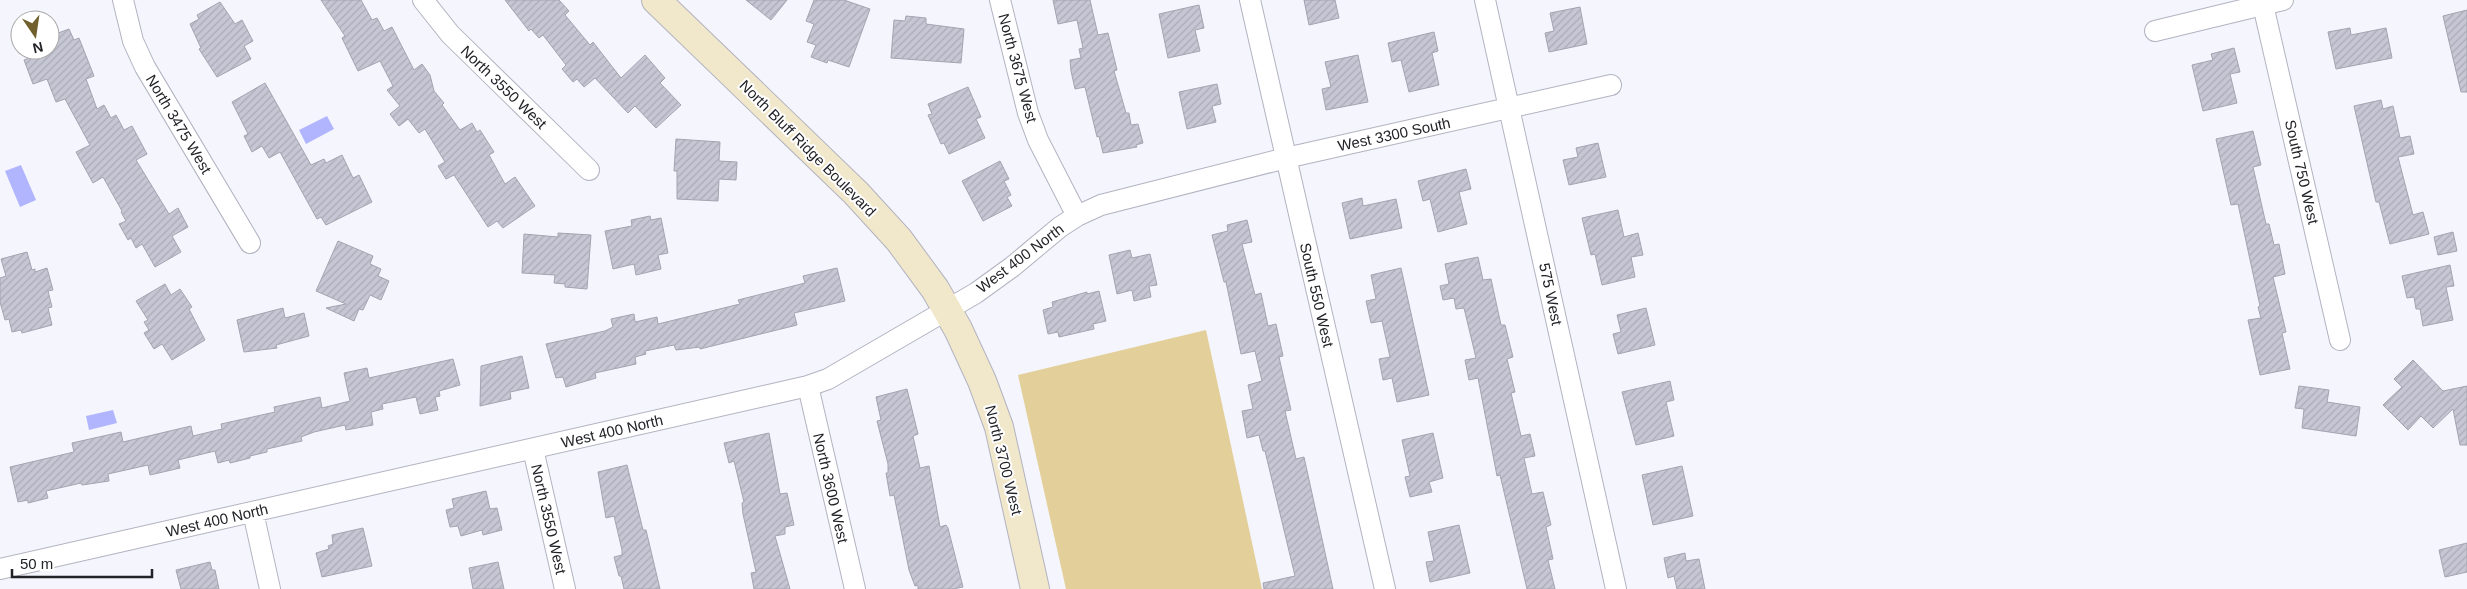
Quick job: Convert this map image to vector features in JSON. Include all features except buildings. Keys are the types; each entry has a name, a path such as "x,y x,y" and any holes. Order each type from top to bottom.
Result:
{"street":[{"name":"North 3475 West","path":"123,0 133,41 145,67 250,243"},
{"name":"North 3550 West","path":"423,0 450,34 589,170"},
{"name":"North Bluff Ridge Boulevard","path":"656,0 856,193 899,240 947,309"},
{"name":"North 3675 West","path":"1000,0 1028,113 1038,140 1076,216"},
{"name":"South 550 West","path":"1250,0 1385,589"},
{"name":"575 West","path":"1485,0 1616,589"},
{"path":"2155,31 2283,0"},
{"name":"South 750 West","path":"2263,5 2340,340"},
{"name":"West 3300 South","path":"1179,187 1286,158 1611,85"},
{"name":"West 400 North","path":"0,569 808,386 828,379 976,292 1012,268 1076,216 1101,205 1179,187"},
{"name":"North 3700 West","path":"947,309 982,381 999,427 1035,589"},
{"name":"North 3600 West","path":"808,386 855,589"},
{"name":"North 3550 West","path":"533,449 565,589"},
{"path":"253,512 270,589"}],"shaded area":[{"path":"1206,330 1262,589 1066,589 1018,375"}],"water":[{"path":"327,116 334,129 306,144 299,130"},
{"path":"21,165 36,200 20,207 5,171"},
{"path":"113,410 117,423 89,430 86,416"}]}
